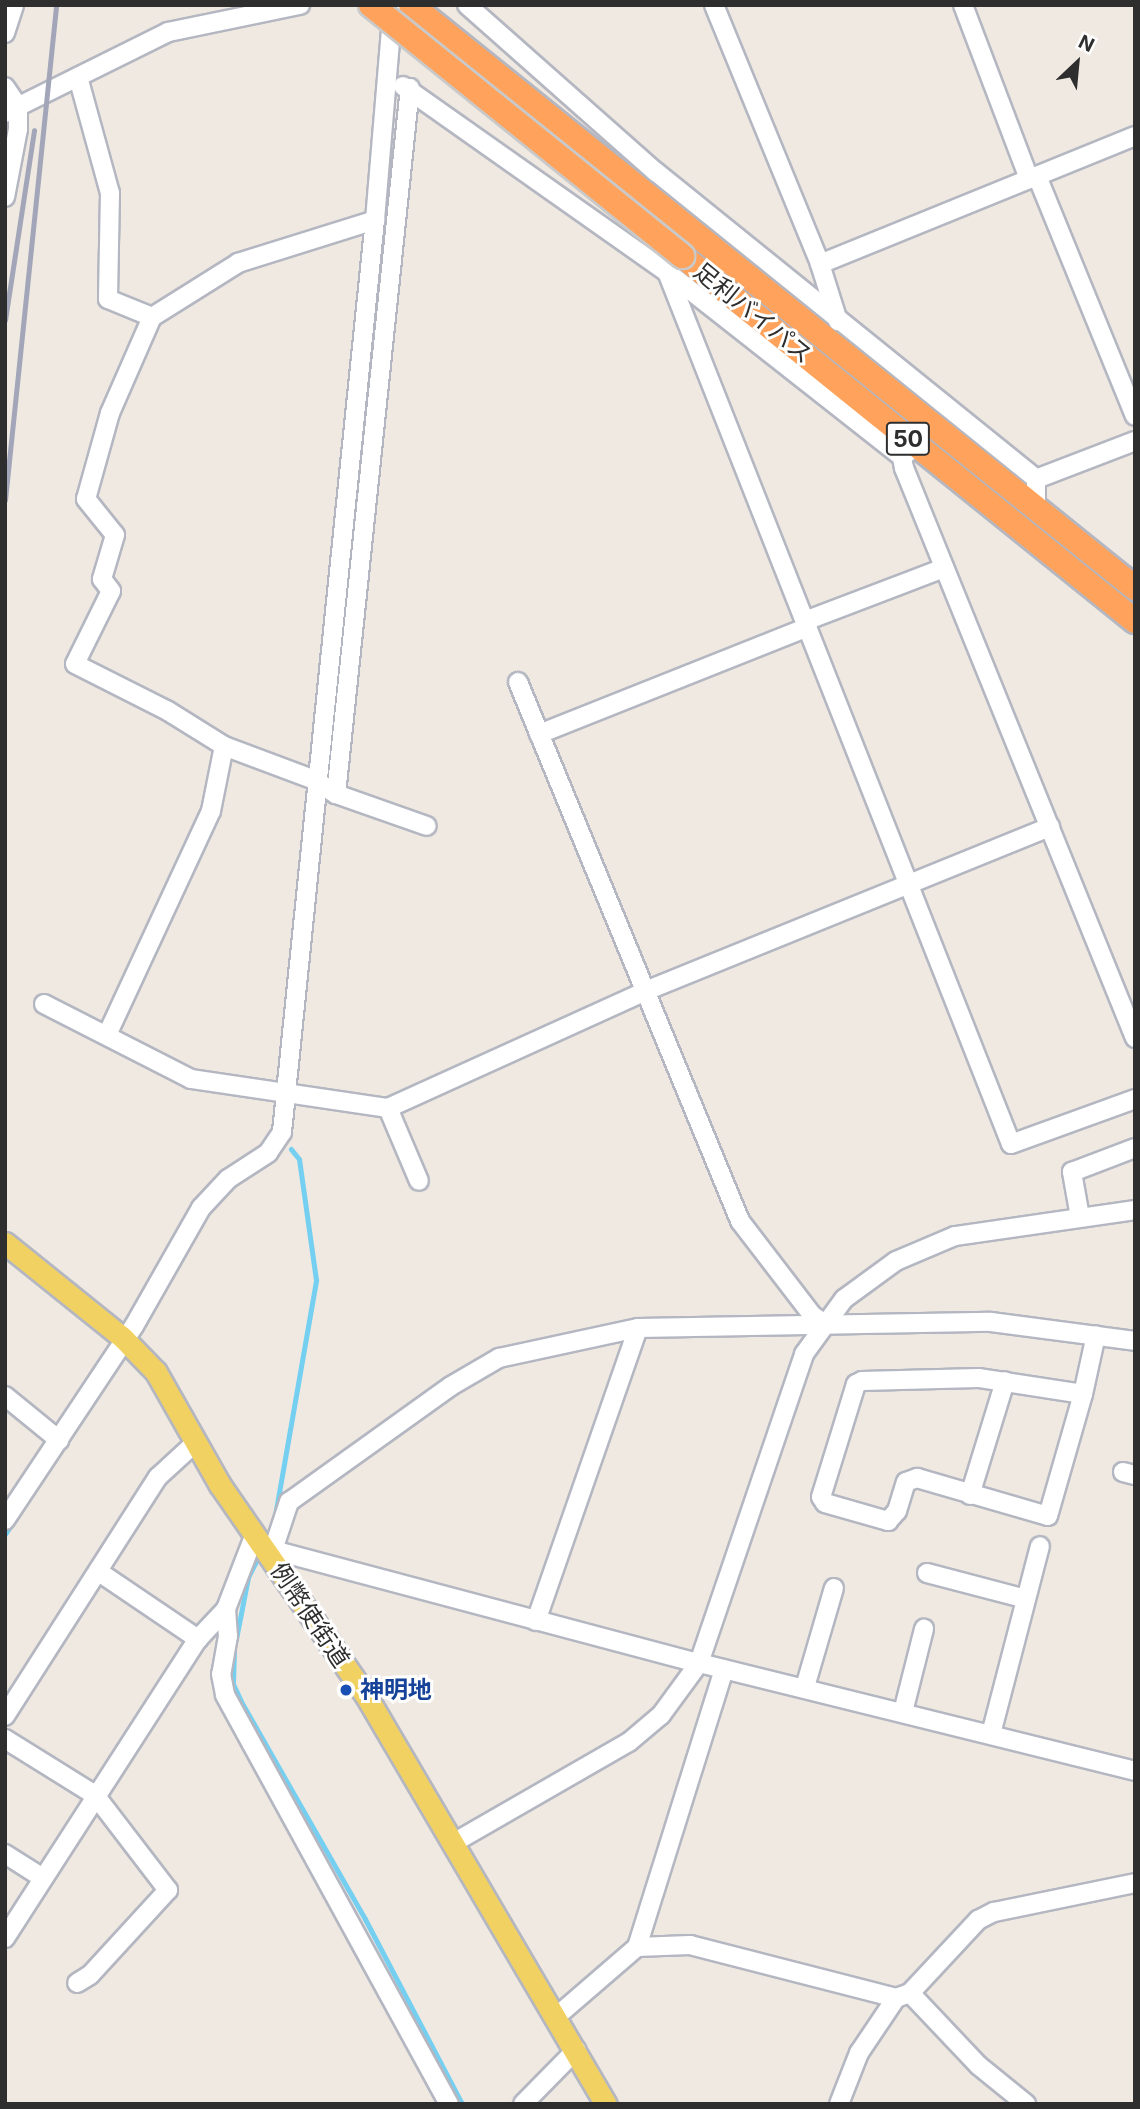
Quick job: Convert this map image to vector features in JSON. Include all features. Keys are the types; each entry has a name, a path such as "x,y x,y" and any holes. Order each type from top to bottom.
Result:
{"highway":[{"name":"足利バイパス","path":"371,5 683,255 1036,511 1135,588"},
{"name":"足利バイパス","path":"411,5 683,255 909,451 1135,621"}],"main road":[{"name":"例幣使街道","path":"5,1244 123,1338 156,1371 196,1442 368,1699 455,1842 606,2104"}],"street":[{"path":"5,33 14,5"},
{"path":"12,110 168,32 300,5"},
{"path":"5,1520 59,1440 212,1194 276,1144 282,1132 283,1094 315,780 375,220 393,5"},
{"path":"467,5 656,172 1035,479 1036,511"},
{"path":"714,5 820,264 838,321"},
{"path":"963,5 1033,178 1135,416"},
{"path":"78,77 110,193 108,299 152,317"},
{"path":"388,83 410,88 683,255 807,624 907,885 1011,1144 1135,1099"},
{"path":"5,87 12,110 15,161 5,197"},
{"path":"336,794 410,88"},
{"path":"820,264 1135,136"},
{"path":"375,220 237,263 152,317 110,413 86,499 115,535 102,579 111,591 75,664 168,711 224,746 315,780 336,794 427,826"},
{"path":"1035,479 1135,441"},
{"path":"909,451 944,568 1135,1038"},
{"path":"538,734 944,568"},
{"path":"518,682 648,990 740,1221 812,1315 825,1324"},
{"path":"107,1035 211,811 224,746"},
{"path":"44,1004 191,1079 388,1108 648,990 1050,827"},
{"path":"388,1108 419,1181"},
{"path":"1080,1217 1072,1172 1135,1148"},
{"path":"455,1842 629,1742 661,1715 699,1663 804,1353 844,1299 869,1277 922,1248 955,1236 1135,1210"},
{"path":"5,1938 198,1639 226,1609 262,1542 289,1502 451,1386 499,1357 638,1328 991,1322 1135,1341"},
{"path":"536,1621 638,1328"},
{"path":"1083,1394 968,1377 856,1384 821,1497 825,1503 888,1521 894,1517 910,1478 1048,1516 1083,1394 1096,1335"},
{"path":"970,1495 1005,1381"},
{"path":"5,1396 59,1440"},
{"path":"5,1716 158,1477 196,1442"},
{"path":"262,1542 536,1621 1135,1771"},
{"path":"990,1734 1040,1546"},
{"path":"99,1572 198,1639"},
{"path":"927,1573 1026,1599"},
{"path":"805,1687 834,1588"},
{"path":"226,1609 228,1636 221,1674 225,1695 449,2104"},
{"path":"903,1712 924,1629"},
{"path":"556,2016 636,1947 724,1669"},
{"path":"5,1739 95,1795 168,1891 77,1983"},
{"path":"5,1854 43,1878"},
{"path":"839,2104 859,2053 903,1996 963,1934 994,1912 1135,1883"},
{"path":"636,1947 690,1945 903,1996 978,2065 1027,2104"},
{"path":"523,2104 576,2050"}],"waterway":[{"path":"5,134 5,145"},
{"path":"265,1543 273,1527 316,1280 299,1159 291,1149"},
{"path":"5,1534 13,1522"},
{"path":"236,1639 248,1577 261,1551"},
{"path":"234,1652 233,1684 243,1705 365,1919 462,2104"}],"railway":[{"path":"5,500 56,5"},
{"path":"5,320 34,130"}],"place":[{"name":"神明地","path":"346,1690"}]}
